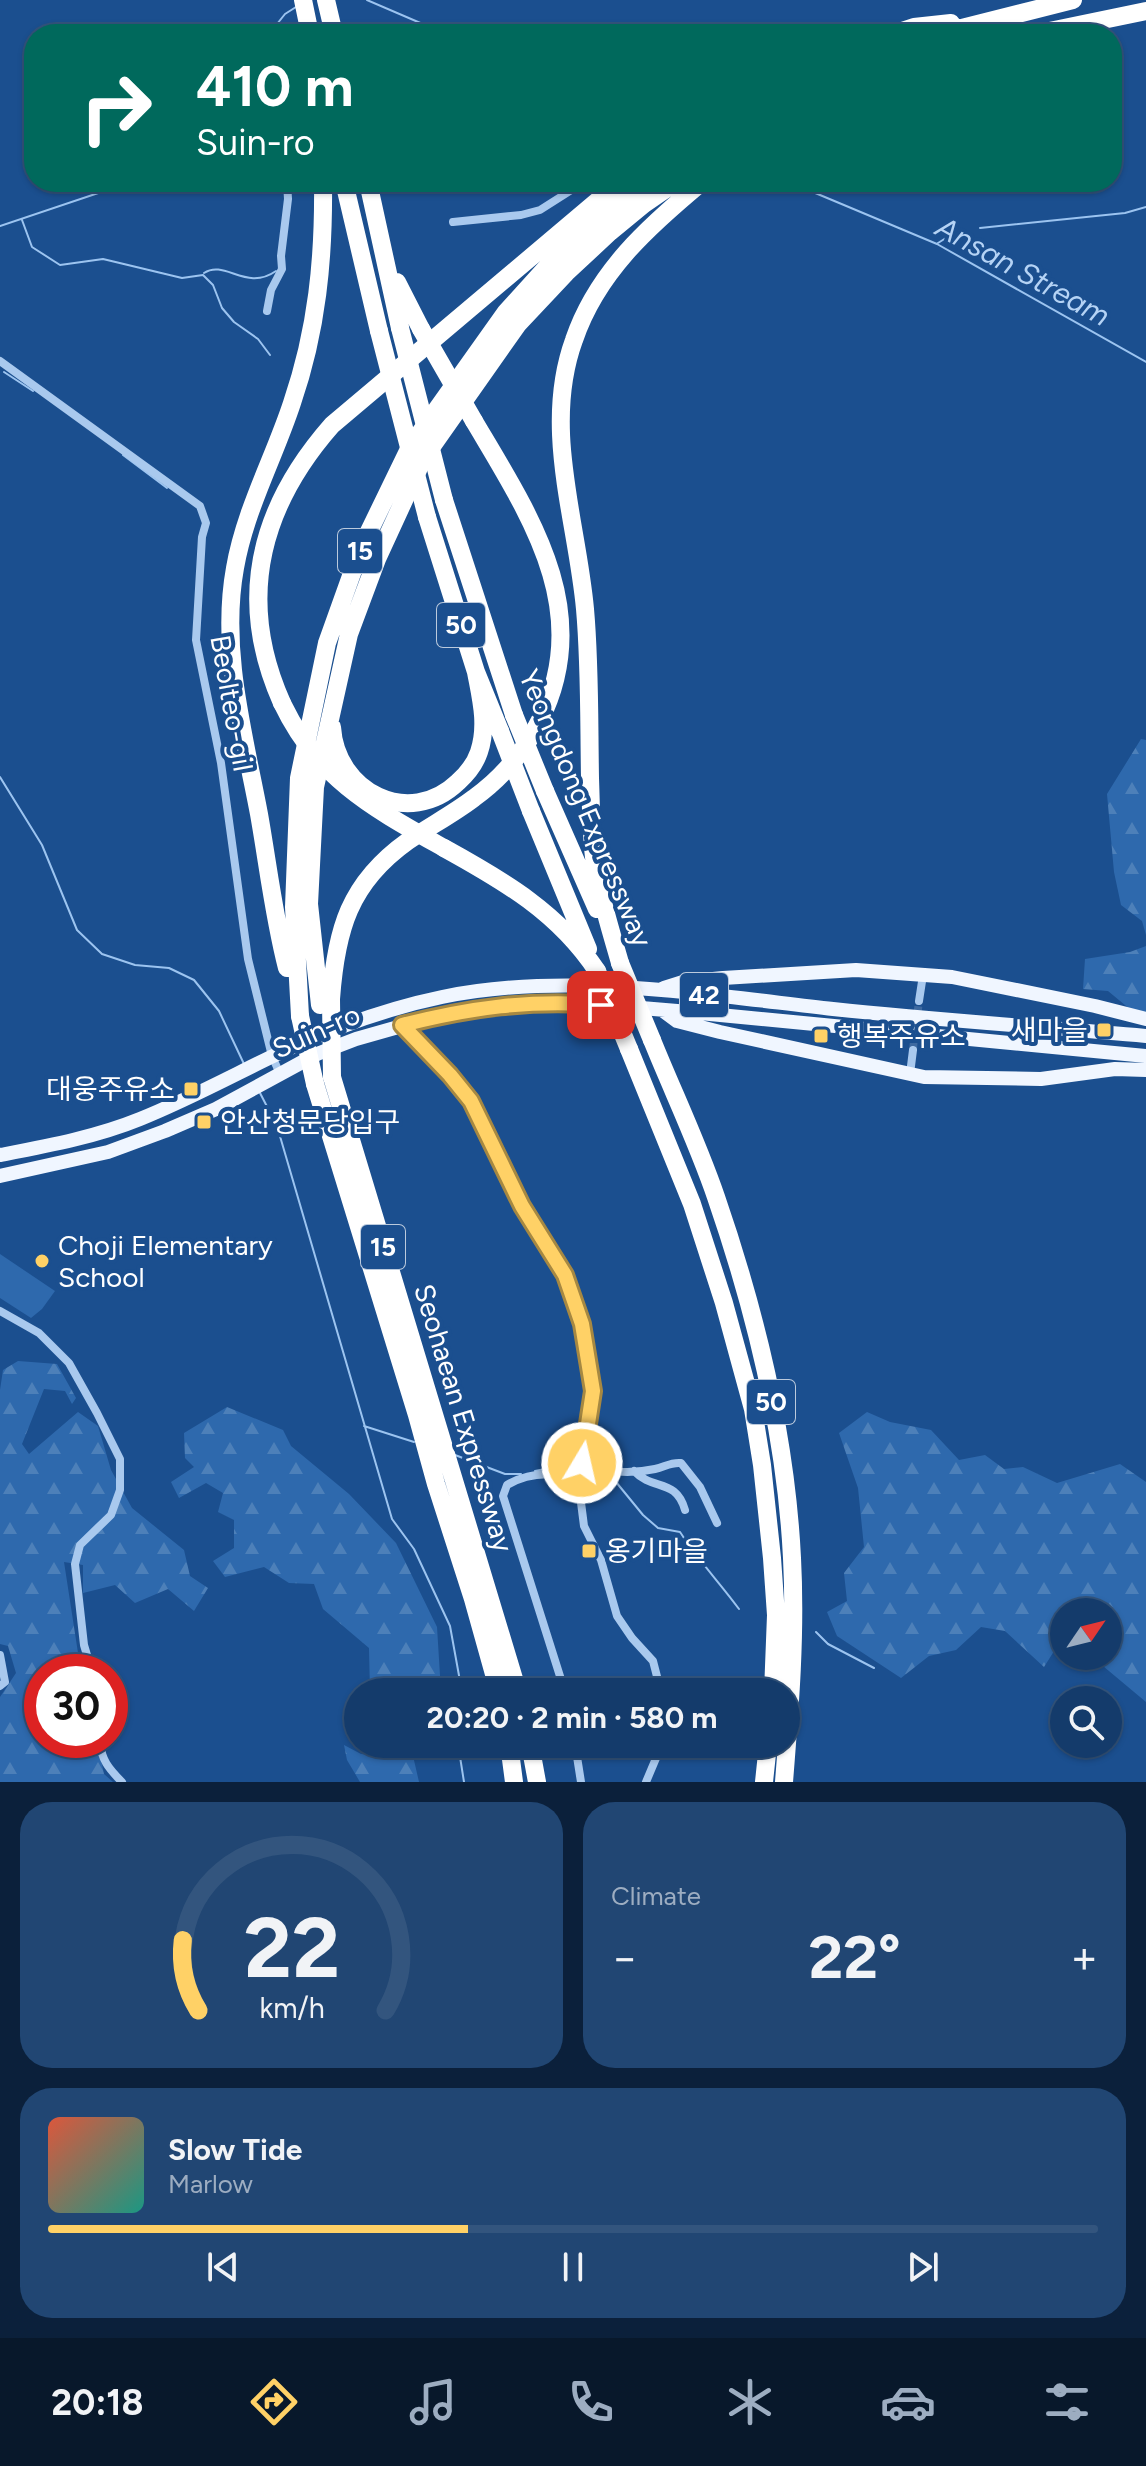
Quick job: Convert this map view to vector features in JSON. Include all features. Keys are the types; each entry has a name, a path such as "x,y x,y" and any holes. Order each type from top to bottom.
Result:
{"highway":[{"path":"303,0 308,24"},
{"path":"326,0 332,24"},
{"path":"976,24 1073,0"},
{"path":"1083,24 1146,11"},
{"path":"937,24 1013,14"},
{"path":"300,1016 286,963 236,688 231,622 233,581 243,534 293,402 315,319 323,238 323,192"},
{"name":"Yeongdong Expressway","path":"346,192 427,517 476,672 692,1204 724,1303 753,1409 762,1465 776,1615 774,1678"},
{"name":"Yeongdong Expressway","path":"370,192 400,328 444,500 514,715 715,1195 748,1299 785,1483 792,1556 792,1688 784,1782"},
{"path":"597,971 577,942 535,903 380,810 338,780 303,742 282,703 269,673 257,602 260,564 272,523 296,471 332,425 608,192"},
{"name":"Seohaean Expressway","path":"514,1678 456,1487 426,1416 323,1080 300,1016 294,907 299,778 327,643 361,548 410,447 506,312 545,269 599,218 633,192"},
{"name":"Seohaean Expressway","path":"323,1080 325,1002 309,904 315,787 355,619 377,559 423,459 518,324 610,232 661,192"},
{"path":"620,963 594,858 586,610 564,469 561,402 574,338 603,281 646,230 690,192"},
{"path":"325,1002 346,916 367,881 376,868 399,848 473,800 504,773 530,739 548,703 556,682 562,639 552,569 524,509 400,289 381,235"},
{"path":"332,713 336,752 344,769 359,785 376,796 398,802 427,800 453,787 476,760 484,722 476,672"},
{"name":"Seohaean Expressway","path":"426,1416 436,1484 495,1678"},
{"path":"511,1758 514,1782"},
{"path":"533,1758 537,1782"},
{"path":"764,1782 767,1758"}],"main road":[{"path":"656,990 683,982 856,970 952,977 1146,1019"},
{"name":"Suin-ro","path":"3,1154 75,1139 138,1120 267,1058 355,1022 441,997 480,990 569,986 656,990 946,1021 1146,1036"},
{"name":"Suin-ro","path":"0,1176 108,1152 150,1136 216,1109 317,1054 356,1039 444,1014 518,1003 570,1002 1146,1056"},
{"path":"662,1010 677,1021 720,1032 924,1077 1041,1079 1115,1069 1146,1070"},
{"path":"0,1182 42,1167"}],"street":[{"path":"267,311 271,290 282,269 288,192"},
{"path":"453,222 521,215 540,210 568,192"},
{"name":"Beolteo-gil","path":"0,361 200,506 206,523 202,537 196,640 221,763 248,959 267,1058 276,1077"},
{"path":"919,1001 923,975"},
{"path":"402,1025 471,1101 522,1206 565,1275 582,1324 593,1391 578,1479 584,1526 601,1560 617,1616 653,1661 657,1678"},
{"path":"910,1074 913,1050"},
{"path":"0,1311 39,1333 69,1363 120,1459 120,1490 111,1515 80,1545 75,1564 87,1654"},
{"path":"582,1463 603,1470 634,1471 681,1463 700,1487 717,1523"},
{"path":"634,1471 650,1483 673,1490 681,1498 685,1510"},
{"path":"561,1678 503,1496 507,1485 523,1477 545,1474 578,1479"},
{"path":"0,1655 5,1682 0,1686"},
{"path":"105,1758 108,1768 122,1782"},
{"path":"577,1758 581,1782"},
{"path":"646,1782 656,1758"}],"green space":[{"path":"1141,739 1146,740 1146,935 1142,921 1121,905 1114,872 1107,794"},
{"path":"1146,946 1146,1012 1131,1010 1108,991 1083,989 1085,959 1130,952"},
{"path":"0,1254 55,1291 31,1318 0,1298"},
{"path":"18,1361 57,1364 76,1398 72,1404 65,1391 44,1389 22,1444 29,1454 78,1412 98,1426 111,1470 132,1508 184,1550 190,1576 208,1588 194,1611 168,1589 135,1603 115,1585 83,1593 83,1565 64,1562 78,1653 24,1654 24,1758 101,1758 104,1774 113,1782 0,1782 0,1697 16,1673 8,1646 0,1644 0,1390 3,1370"},
{"path":"227,1407 283,1430 291,1446 349,1494 396,1543 437,1627 440,1678 370,1678 369,1648 323,1609 314,1584 289,1583 264,1567 225,1577 213,1561 234,1548 234,1520 218,1512 223,1493 206,1483 179,1498 171,1482 194,1467 185,1458 184,1433"},
{"path":"867,1412 890,1422 931,1430 959,1460 985,1455 1004,1469 1023,1467 1057,1483 1120,1464 1146,1482 1146,1702 1108,1670 1122,1670 1122,1598 1050,1598 1050,1658 1044,1667 1005,1631 981,1627 956,1650 929,1656 901,1678 837,1636 827,1612 847,1601 844,1573 864,1547 858,1488 839,1433"},
{"path":"413,1758 419,1782 360,1782 347,1760"}],"waterway":[{"name":"Ansan Stream","path":"367,0 423,24"},
{"name":"Ansan Stream","path":"277,24 296,7"},
{"name":"Ansan Stream","path":"0,226 101,192"},
{"name":"Ansan Stream","path":"813,192 937,244 1146,362"},
{"path":"980,228 1125,213 1146,207"},
{"path":"22,220 32,247 60,265 103,259 182,278 203,275 213,285 222,308 234,322 258,339 270,355"},
{"path":"938,243 954,233"},
{"path":"204,273 220,270 255,278 276,271"},
{"path":"4,372 33,391"},
{"path":"123,455 167,488"},
{"path":"0,777 42,845 77,930 102,954 135,965 169,968 194,980 219,1011 244,1064"},
{"path":"259,1091 277,1126 392,1519 414,1549 450,1626 459,1678"},
{"path":"364,1426 414,1442"},
{"path":"455,1455 505,1474 521,1474"},
{"path":"535,1471 555,1467 575,1473"},
{"path":"581,1476 616,1482 658,1528 680,1532 739,1609"},
{"path":"816,1632 828,1644 874,1668"},
{"path":"460,1758 464,1782"}],"tunnel":[{"path":"913,1050 919,1001"}],"place":[{"name":"새마을","path":"1104,1030"},
{"name":"행복주유소","path":"821,1036"},
{"name":"대웅주유소","path":"191,1089"},
{"name":"안산청문당입구","path":"204,1122"},
{"name":"Choji Elementary School","path":"42,1261"},
{"name":"옹기마을","path":"589,1551"}],"route":[{"path":"582,1463 593,1391 582,1324 565,1275 522,1206 471,1101 461,1086 402,1025 444,1014 518,1003 601,1005"}]}
